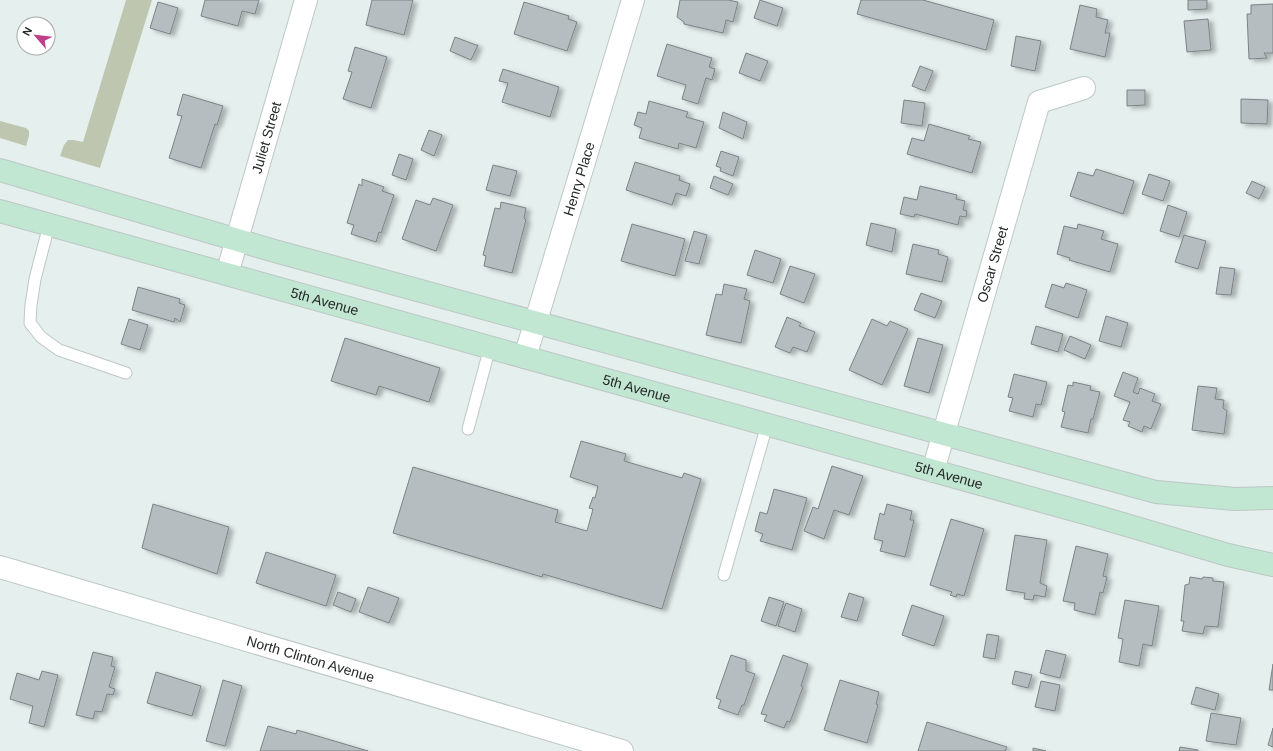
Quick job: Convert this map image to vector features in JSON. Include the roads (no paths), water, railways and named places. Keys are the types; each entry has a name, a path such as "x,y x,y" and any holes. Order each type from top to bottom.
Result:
{"main road":[{"path":"0,170 237,240 1156,492 1235,500 1273,498"},
{"name":"5th Avenue","path":"0,211 1098,517 1228,555 1273,566"}],"street":[{"name":"Juliet Street","path":"226,274 306,0"},
{"name":"Henry Place","path":"524,357 633,0"},
{"name":"Oscar Street","path":"933,471 1039,102 1084,88"},
{"name":"North Clinton Avenue","path":"0,567 622,751"}],"lane":[{"path":"49,225 35,279 30,323 41,337 59,350 126,373"},
{"path":"468,429 490,347"},
{"path":"724,575 767,425"}]}
